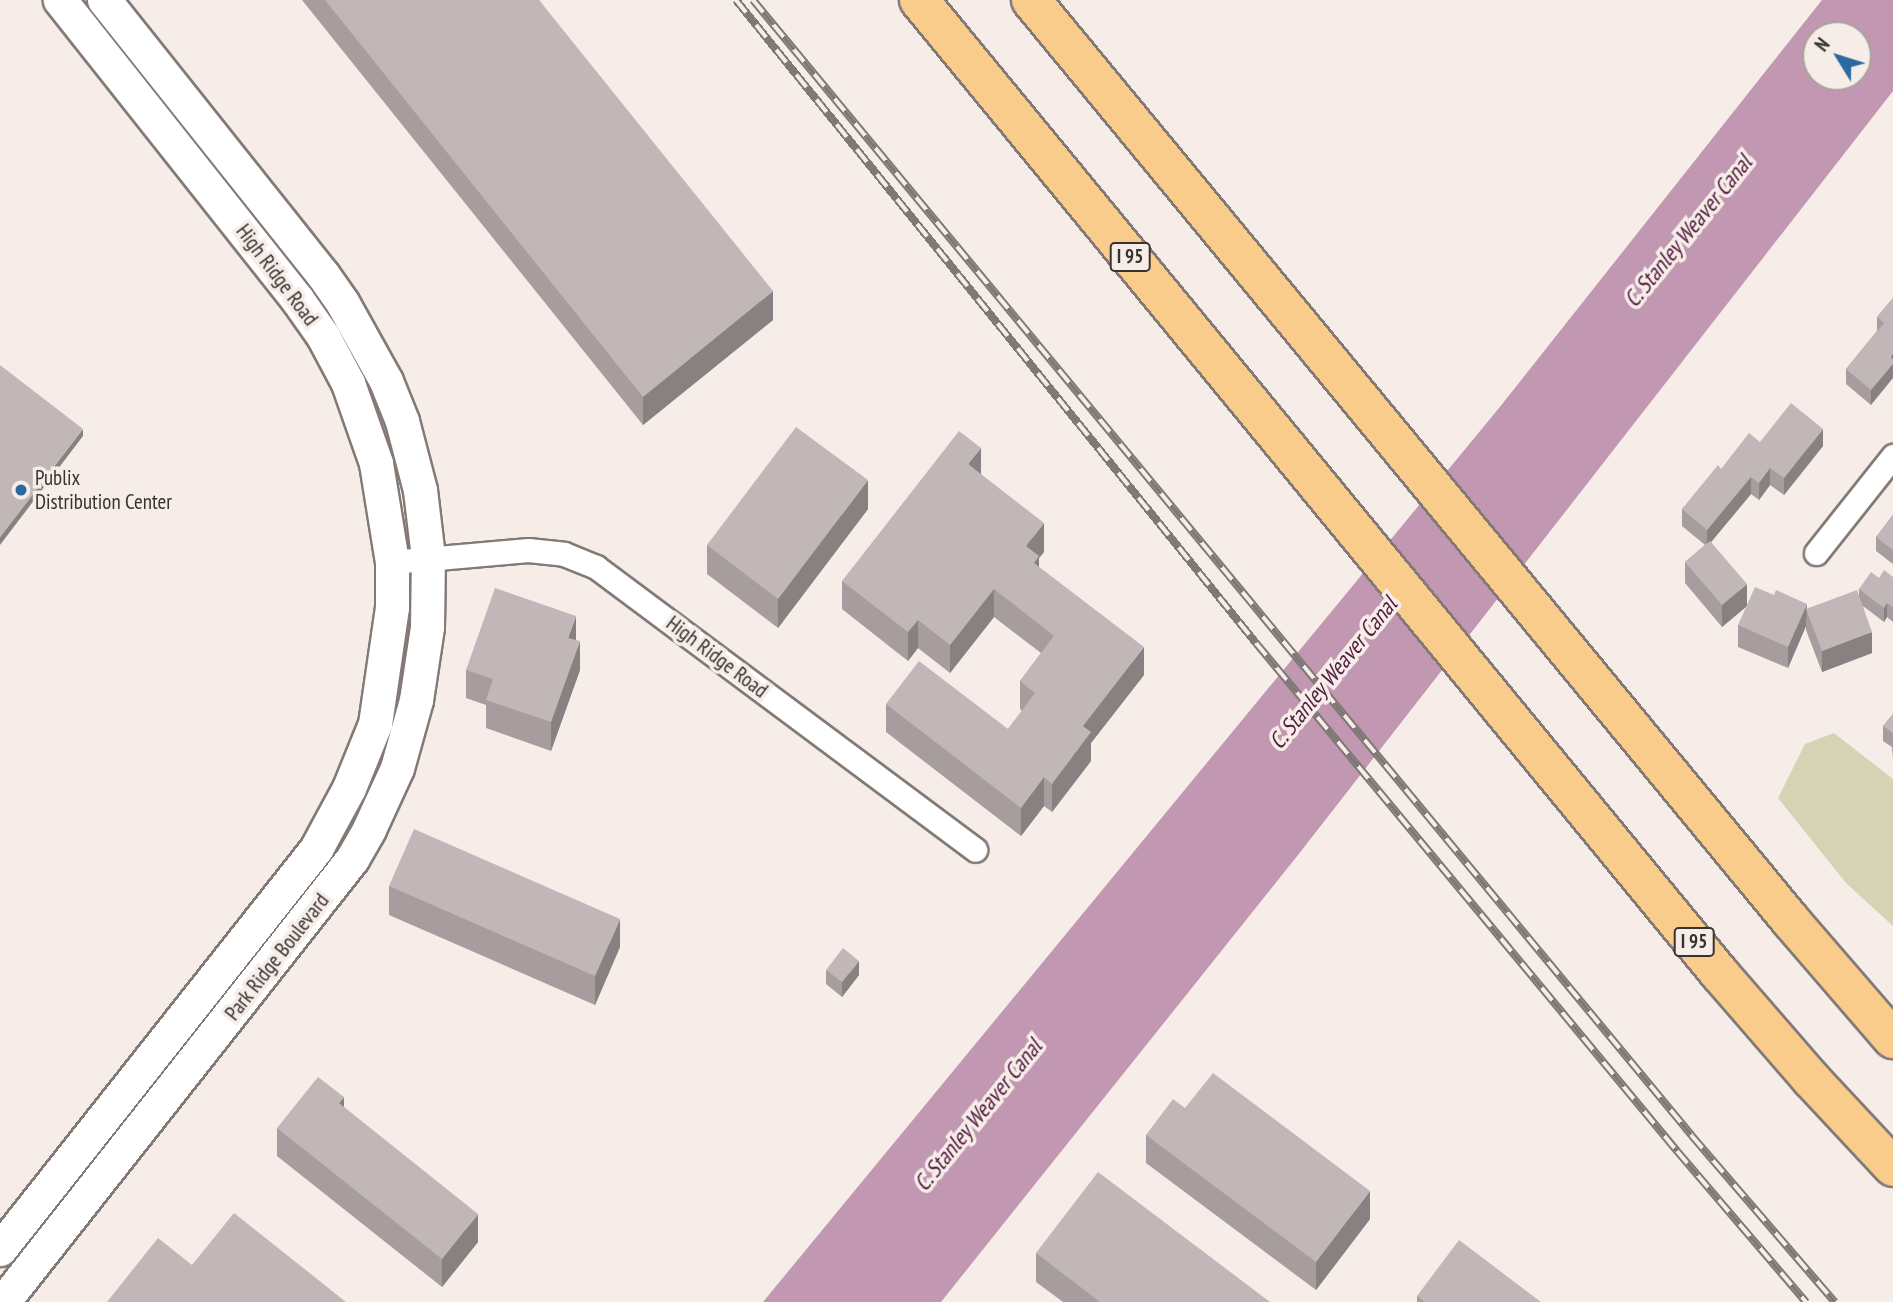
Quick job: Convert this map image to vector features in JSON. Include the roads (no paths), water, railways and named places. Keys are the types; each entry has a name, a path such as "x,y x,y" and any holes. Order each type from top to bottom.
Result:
{"highway":[{"name":"I 95","path":"919,0 1765,1027 1893,1167"},
{"path":"1031,0 1791,921 1893,1039"}],"street":[{"name":"High Ridge Road","path":"60,0 298,299 329,347 348,383 376,463 392,562 428,556 528,550 564,554 596,567 975,849"},
{"name":"High Ridge Road","path":"104,0 323,275 359,330 386,381 413,456 428,556"},
{"path":"329,347 359,330"},
{"path":"1816,553 1893,456"},
{"name":"Park Ridge Boulevard","path":"3,1302 322,900 369,829 397,768 422,670 427,627 428,556"},
{"name":"Park Ridge Boulevard","path":"0,1249 316,849 349,788 375,724 389,639 392,562"},
{"path":"294,878 322,900"}],"water":[{"name":"C. Stanley Weaver Canal","path":"1822,0 1893,0 1893,91 1298,855 941,1302 763,1302 1499,408 1802,25 1802,91 1872,91 1872,21 1805,21"}],"railway":[{"path":"736,0 1256,643 1677,1151 1806,1302"},
{"path":"753,0 1692,1136 1835,1302"}],"place":[{"name":"Publix Distribution Center","path":"21,490"}]}
